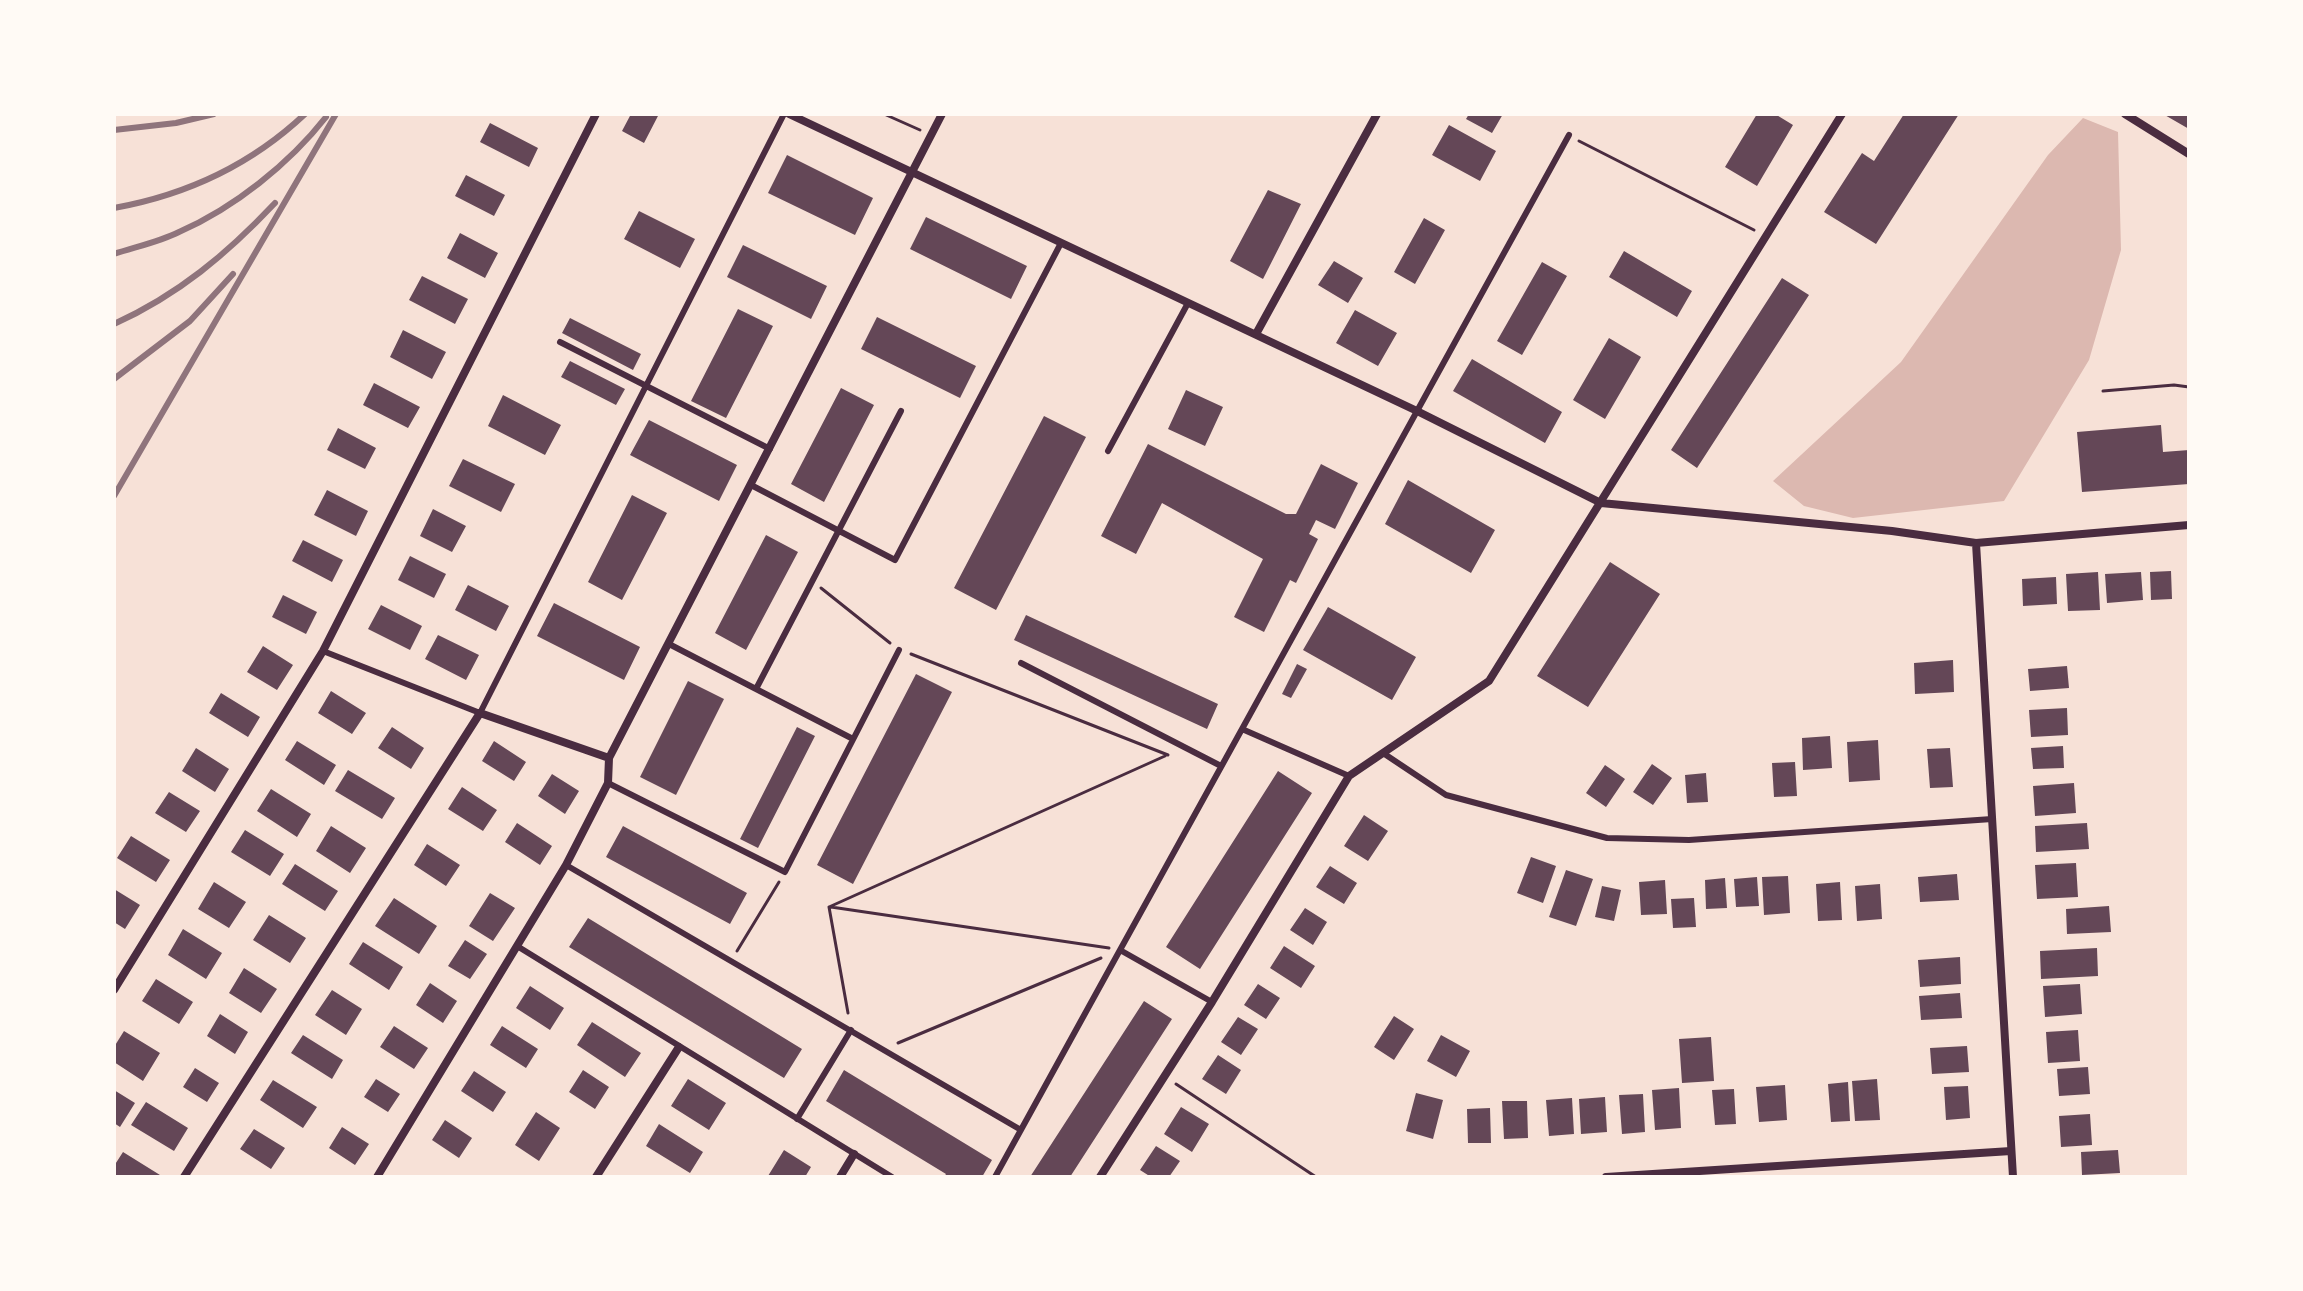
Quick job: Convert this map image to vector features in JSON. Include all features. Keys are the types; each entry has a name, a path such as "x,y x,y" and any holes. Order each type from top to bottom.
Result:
{"street":[{"path":"114,990 323,651 596,114"},
{"path":"786,114 1256,334 1601,503 1976,543 2189,525"},
{"path":"377,1177 566,865 608,783 609,758 942,114"},
{"path":"1256,334 1377,114"},
{"path":"1100,1177 1212,1002 1349,776 1489,681 1842,114"},
{"path":"2125,114 2189,154"},
{"path":"1976,543 2013,1177"},
{"path":"184,1177 480,713 609,758"},
{"path":"596,1177 679,1047"},
{"path":"1606,1177 2011,1151"},
{"path":"840,1177 854,1154"}],"lane":[{"path":"323,651 480,713 645,384 786,114"},
{"path":"995,1177 1569,135"},
{"path":"751,485 895,560 1061,243"},
{"path":"1108,451 1188,303"},
{"path":"560,342 770,449"},
{"path":"756,689 901,411"},
{"path":"669,644 853,739"},
{"path":"608,783 785,872 899,650"},
{"path":"1021,663 1221,766"},
{"path":"1242,729 1349,776"},
{"path":"1383,753 1446,795 1607,838 1689,840 1992,819"},
{"path":"566,865 1021,1130"},
{"path":"517,946 892,1177"},
{"path":"1120,950 1212,1002"},
{"path":"797,1119 851,1030"}],"path":[{"path":"884,114 910,126"},
{"path":"1569,135 1767,237"},
{"path":"2103,391 2174,385 2189,387"},
{"path":"812,582 899,650 1168,755 829,907"},
{"path":"732,960 785,872"},
{"path":"829,907 1120,950"},
{"path":"829,907 851,1030"},
{"path":"883,1049 1120,950"},
{"path":"1164,1076 1316,1177"}],"shaded area":[{"path":"2083,118 2118,132 2121,250 2089,360 2004,501 1853,518 1804,506 1773,481 1901,362 2048,155"}],"building":[{"path":"631,114 659,114 644,143 622,131"},
{"path":"1469,114 1503,114 1492,133 1466,119"},
{"path":"1757,114 1775,114 1793,125 1757,186 1725,167"},
{"path":"1904,114 1959,114 1876,244 1824,212 1862,153 1874,161"},
{"path":"2163,114 2189,114 2189,129"},
{"path":"490,123 538,148 529,167 480,142"},
{"path":"1449,125 1496,151 1480,181 1432,155"},
{"path":"787,155 873,198 855,235 768,193"},
{"path":"466,175 505,195 494,216 455,196"},
{"path":"1268,190 1301,204 1263,279 1230,261"},
{"path":"639,211 695,239 680,268 624,239"},
{"path":"926,217 1027,266 1011,299 910,249"},
{"path":"1424,218 1445,230 1415,284 1394,272"},
{"path":"460,233 498,253 485,278 447,258"},
{"path":"743,245 827,286 811,319 727,277"},
{"path":"1624,251 1692,291 1677,317 1609,277"},
{"path":"1334,261 1363,278 1348,303 1318,285"},
{"path":"1542,262 1567,276 1522,355 1497,341"},
{"path":"422,276 468,299 455,324 409,300"},
{"path":"1782,278 1809,295 1697,468 1671,450"},
{"path":"738,309 773,326 726,418 691,401"},
{"path":"1355,310 1397,333 1378,366 1336,343"},
{"path":"877,317 976,366 960,398 861,349"},
{"path":"570,318 641,354 633,370 562,333"},
{"path":"403,330 446,352 432,379 390,357"},
{"path":"1609,338 1641,357 1605,419 1573,400"},
{"path":"1472,359 1562,412 1545,443 1453,391"},
{"path":"570,361 625,389 616,405 561,377"},
{"path":"374,383 420,407 408,428 363,405"},
{"path":"841,388 874,405 824,502 791,484"},
{"path":"1186,390 1223,407 1205,446 1168,429"},
{"path":"503,395 561,425 545,455 488,426"},
{"path":"1044,416 1086,437 996,610 954,588"},
{"path":"649,420 737,465 719,501 630,455"},
{"path":"2161,425 2163,452 2189,450 2189,484 2082,492 2077,432"},
{"path":"338,428 376,448 365,469 327,450"},
{"path":"1148,444 1286,514 1296,514 1321,464 1358,483 1335,529 1316,520 1309,534 1318,539 1296,583 1290,580 1264,632 1234,617 1263,559 1162,503 1136,554 1101,536"},
{"path":"463,459 515,484 501,512 449,486"},
{"path":"1408,480 1495,530 1471,573 1385,524"},
{"path":"327,490 368,511 356,536 314,515"},
{"path":"632,495 667,513 622,600 588,582"},
{"path":"433,509 466,526 452,552 420,536"},
{"path":"766,535 798,552 746,650 715,633"},
{"path":"303,540 343,560 332,582 292,561"},
{"path":"410,556 446,574 434,598 398,580"},
{"path":"1610,562 1660,594 1588,707 1537,676"},
{"path":"2171,571 2172,599 2151,600 2150,572"},
{"path":"2098,572 2100,610 2068,611 2066,574"},
{"path":"2141,572 2143,600 2107,603 2105,574"},
{"path":"2056,577 2057,604 2023,606 2022,579"},
{"path":"468,585 509,606 496,631 455,610"},
{"path":"283,595 317,612 306,634 272,617"},
{"path":"554,603 640,647 624,680 537,636"},
{"path":"381,605 422,626 410,650 368,629"},
{"path":"1328,607 1416,657 1392,700 1303,650"},
{"path":"1026,615 1218,704 1207,729 1014,640"},
{"path":"438,635 479,655 466,680 425,659"},
{"path":"263,646 293,665 277,690 247,672"},
{"path":"1953,660 1954,692 1915,694 1914,663"},
{"path":"1297,664 1307,669 1291,698 1282,694"},
{"path":"2067,666 2069,688 2030,691 2028,669"},
{"path":"916,674 952,692 853,884 817,865"},
{"path":"688,681 724,699 676,795 640,777"},
{"path":"331,691 366,713 352,734 318,713"},
{"path":"221,693 260,717 248,737 209,713"},
{"path":"2067,708 2068,735 2031,737 2029,710"},
{"path":"392,727 424,748 411,769 378,748"},
{"path":"797,727 815,736 758,848 740,839"},
{"path":"1830,736 1832,768 1803,770 1802,738"},
{"path":"1878,740 1880,780 1849,782 1847,742"},
{"path":"297,741 336,765 324,785 285,760"},
{"path":"494,741 526,762 514,781 482,761"},
{"path":"2063,746 2064,768 2033,769 2031,748"},
{"path":"196,748 229,769 215,792 182,771"},
{"path":"1950,748 1953,787 1930,788 1927,749"},
{"path":"1795,762 1797,796 1774,797 1772,763"},
{"path":"1652,764 1672,778 1653,805 1633,792"},
{"path":"1605,765 1625,779 1606,807 1586,793"},
{"path":"348,770 395,798 382,819 335,791"},
{"path":"1278,771 1312,793 1200,969 1166,947"},
{"path":"1706,773 1708,802 1687,803 1685,775"},
{"path":"552,774 579,791 565,814 538,796"},
{"path":"2074,783 2076,813 2035,816 2033,786"},
{"path":"462,787 497,810 483,831 448,809"},
{"path":"271,789 311,814 297,837 257,811"},
{"path":"169,792 200,811 186,832 155,813"},
{"path":"1364,815 1388,831 1368,861 1344,846"},
{"path":"517,823 552,846 540,865 505,842"},
{"path":"2087,823 2089,849 2036,852 2035,826"},
{"path":"331,826 366,848 350,873 316,851"},
{"path":"623,826 747,893 730,924 606,857"},
{"path":"245,830 284,854 270,876 231,852"},
{"path":"131,836 170,860 156,882 117,858"},
{"path":"427,844 460,865 446,886 414,865"},
{"path":"1531,857 1556,866 1543,903 1517,893"},
{"path":"2076,863 2078,897 2037,899 2035,865"},
{"path":"295,864 338,891 325,911 282,884"},
{"path":"1330,866 1357,883 1344,904 1316,887"},
{"path":"1566,870 1593,879 1576,926 1549,917"},
{"path":"1957,874 1959,900 1920,902 1918,877"},
{"path":"1788,876 1790,913 1764,915 1762,877"},
{"path":"1757,877 1759,906 1736,907 1734,879"},
{"path":"1725,878 1727,908 1706,909 1705,880"},
{"path":"1665,880 1667,914 1641,915 1639,882"},
{"path":"214,882 246,902 229,928 198,909"},
{"path":"1840,882 1842,920 1818,921 1816,884"},
{"path":"1880,884 1882,919 1857,921 1855,886"},
{"path":"1602,886 1621,890 1614,921 1595,917"},
{"path":"114,889 140,905 125,929 114,922"},
{"path":"490,893 515,908 493,941 469,926"},
{"path":"394,898 437,926 419,954 375,926"},
{"path":"1694,898 1696,927 1673,928 1671,899"},
{"path":"2109,906 2111,932 2067,934 2066,909"},
{"path":"1305,908 1327,922 1313,945 1290,930"},
{"path":"269,915 306,938 290,963 253,940"},
{"path":"588,918 802,1049 784,1078 569,947"},
{"path":"183,929 222,953 206,979 168,955"},
{"path":"465,940 487,954 470,979 448,966"},
{"path":"363,942 403,967 389,990 349,964"},
{"path":"1284,946 1315,966 1301,988 1270,968"},
{"path":"2097,948 2098,976 2041,979 2040,951"},
{"path":"1960,957 1961,984 1920,987 1918,960"},
{"path":"244,968 277,989 261,1013 229,993"},
{"path":"156,979 193,1002 179,1024 142,1001"},
{"path":"430,983 457,1001 443,1023 416,1005"},
{"path":"1258,984 1280,998 1266,1019 1244,1005"},
{"path":"2080,984 2082,1014 2045,1017 2043,986"},
{"path":"530,986 564,1008 550,1030 516,1008"},
{"path":"332,990 362,1009 346,1035 315,1015"},
{"path":"1960,993 1962,1018 1921,1020 1919,996"},
{"path":"1144,1001 1172,1019 1070,1177 1030,1177"},
{"path":"220,1014 248,1032 235,1054 207,1036"},
{"path":"1394,1016 1414,1029 1394,1060 1374,1047"},
{"path":"1238,1017 1258,1029 1241,1055 1221,1042"},
{"path":"592,1022 641,1053 625,1077 577,1045"},
{"path":"394,1026 428,1048 414,1069 380,1047"},
{"path":"502,1026 538,1049 526,1068 490,1045"},
{"path":"2078,1030 2080,1061 2048,1063 2046,1032"},
{"path":"124,1031 160,1053 143,1081 114,1062 114,1047"},
{"path":"303,1035 343,1060 332,1079 291,1053"},
{"path":"1441,1035 1470,1051 1456,1077 1427,1061"},
{"path":"1711,1037 1714,1081 1682,1083 1679,1039"},
{"path":"1967,1046 1969,1072 1932,1074 1930,1048"},
{"path":"1218,1055 1241,1070 1226,1094 1202,1079"},
{"path":"2088,1067 2090,1094 2059,1096 2057,1069"},
{"path":"195,1068 219,1083 207,1102 183,1087"},
{"path":"583,1070 609,1087 595,1109 569,1092"},
{"path":"844,1070 992,1160 982,1177 944,1177 946,1174 826,1101"},
{"path":"474,1071 506,1092 493,1112 461,1091"},
{"path":"376,1079 400,1094 388,1112 364,1097"},
{"path":"688,1079 726,1103 709,1130 671,1106"},
{"path":"1877,1079 1880,1120 1855,1121 1852,1081"},
{"path":"273,1080 317,1107 303,1128 260,1100"},
{"path":"1848,1082 1850,1121 1831,1122 1828,1084"},
{"path":"1785,1085 1787,1120 1759,1122 1756,1087"},
{"path":"1968,1086 1970,1118 1946,1120 1944,1087"},
{"path":"1679,1088 1681,1128 1655,1130 1652,1090"},
{"path":"1734,1089 1736,1124 1715,1125 1712,1090"},
{"path":"114,1090 135,1103 120,1127 114,1123"},
{"path":"1416,1093 1443,1100 1433,1139 1406,1131"},
{"path":"1643,1094 1645,1132 1622,1134 1619,1095"},
{"path":"1605,1097 1607,1132 1581,1134 1579,1099"},
{"path":"1572,1098 1574,1134 1549,1136 1546,1100"},
{"path":"1502,1101 1527,1101 1528,1138 1504,1139"},
{"path":"146,1102 188,1128 174,1151 131,1125"},
{"path":"1181,1107 1209,1124 1192,1152 1164,1134"},
{"path":"1490,1108 1491,1143 1468,1143 1467,1109"},
{"path":"536,1112 560,1128 539,1161 515,1145"},
{"path":"2090,1114 2092,1145 2061,1147 2059,1116"},
{"path":"445,1120 472,1138 459,1158 432,1140"},
{"path":"659,1124 703,1152 690,1173 646,1146"},
{"path":"342,1127 369,1144 355,1165 329,1148"},
{"path":"254,1129 285,1148 271,1169 240,1149"},
{"path":"1156,1146 1180,1161 1169,1177 1151,1177 1140,1170"},
{"path":"784,1150 811,1167 805,1177 768,1176"},
{"path":"2118,1150 2120,1173 2082,1175 2081,1152"},
{"path":"123,1152 159,1177 114,1176 114,1166"}],"railway":[{"path":"114,130 176,123 214,114"},
{"path":"114,208 167,195 217,175 263,148 305,114"},
{"path":"114,496 336,114"},
{"path":"114,254 171,236 220,211 278,168 326,117"},
{"path":"114,324 159,300 200,272 275,203"},
{"path":"114,379 190,321 233,274"}]}
